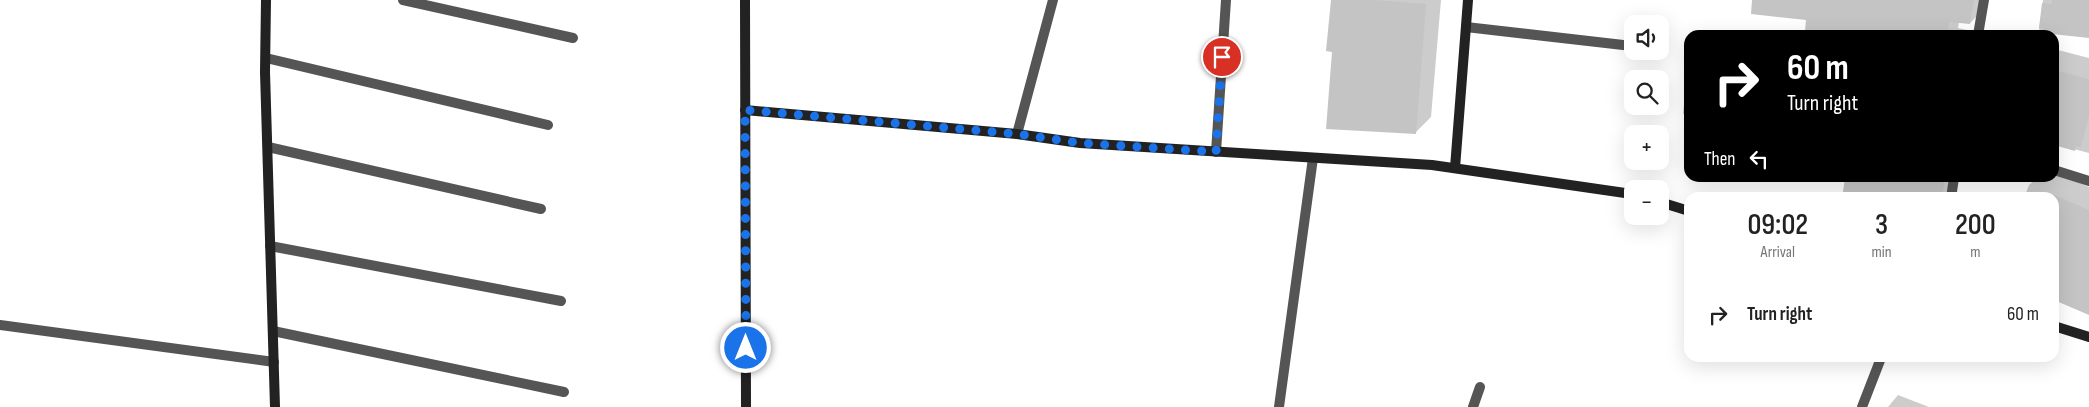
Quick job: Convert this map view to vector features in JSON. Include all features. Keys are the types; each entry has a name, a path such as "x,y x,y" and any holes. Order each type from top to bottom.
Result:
{"street":[{"path":"266,0 275,407"},
{"path":"403,0 573,38"},
{"path":"745,0 746,407"},
{"path":"1017,134 1053,0"},
{"path":"1216,152 1226,0"},
{"path":"1455,168 1468,0"},
{"path":"1979,30 1984,0"},
{"path":"1466,27 1624,45"},
{"path":"266,58 548,125"},
{"path":"745,110 1017,134 1080,143 1432,165 1624,193"},
{"path":"268,147 540,210"},
{"path":"1278,407 1313,158"},
{"path":"2059,172 2089,181"},
{"path":"1669,205 1684,209"},
{"path":"270,246 561,301"},
{"path":"0,326 274,362"},
{"path":"2059,328 2089,337"},
{"path":"273,331 564,392"},
{"path":"1862,407 1879,362"},
{"path":"1473,407 1480,387"}],"building":[{"path":"1331,0 1375,0 1426,4 1416,134 1326,129 1332,52 1326,51"},
{"path":"1752,0 1974,0 1970,24 1949,22 1948,30 1805,30 1806,20 1751,14"},
{"path":"2052,0 2089,0 2089,38 2059,35 2059,30 2043,30 2043,28 2039,28 2042,3 2051,4"},
{"path":"2059,71 2089,79 2089,116 2081,147 2076,146 2075,151 2059,146"},
{"path":"1844,182 1944,182 1943,192 1843,192"},
{"path":"2059,197 2089,210 2089,315 2059,302"}],"route":[{"path":"746,348 745,110 1017,134 1080,143 1216,152 1222,57"}]}
